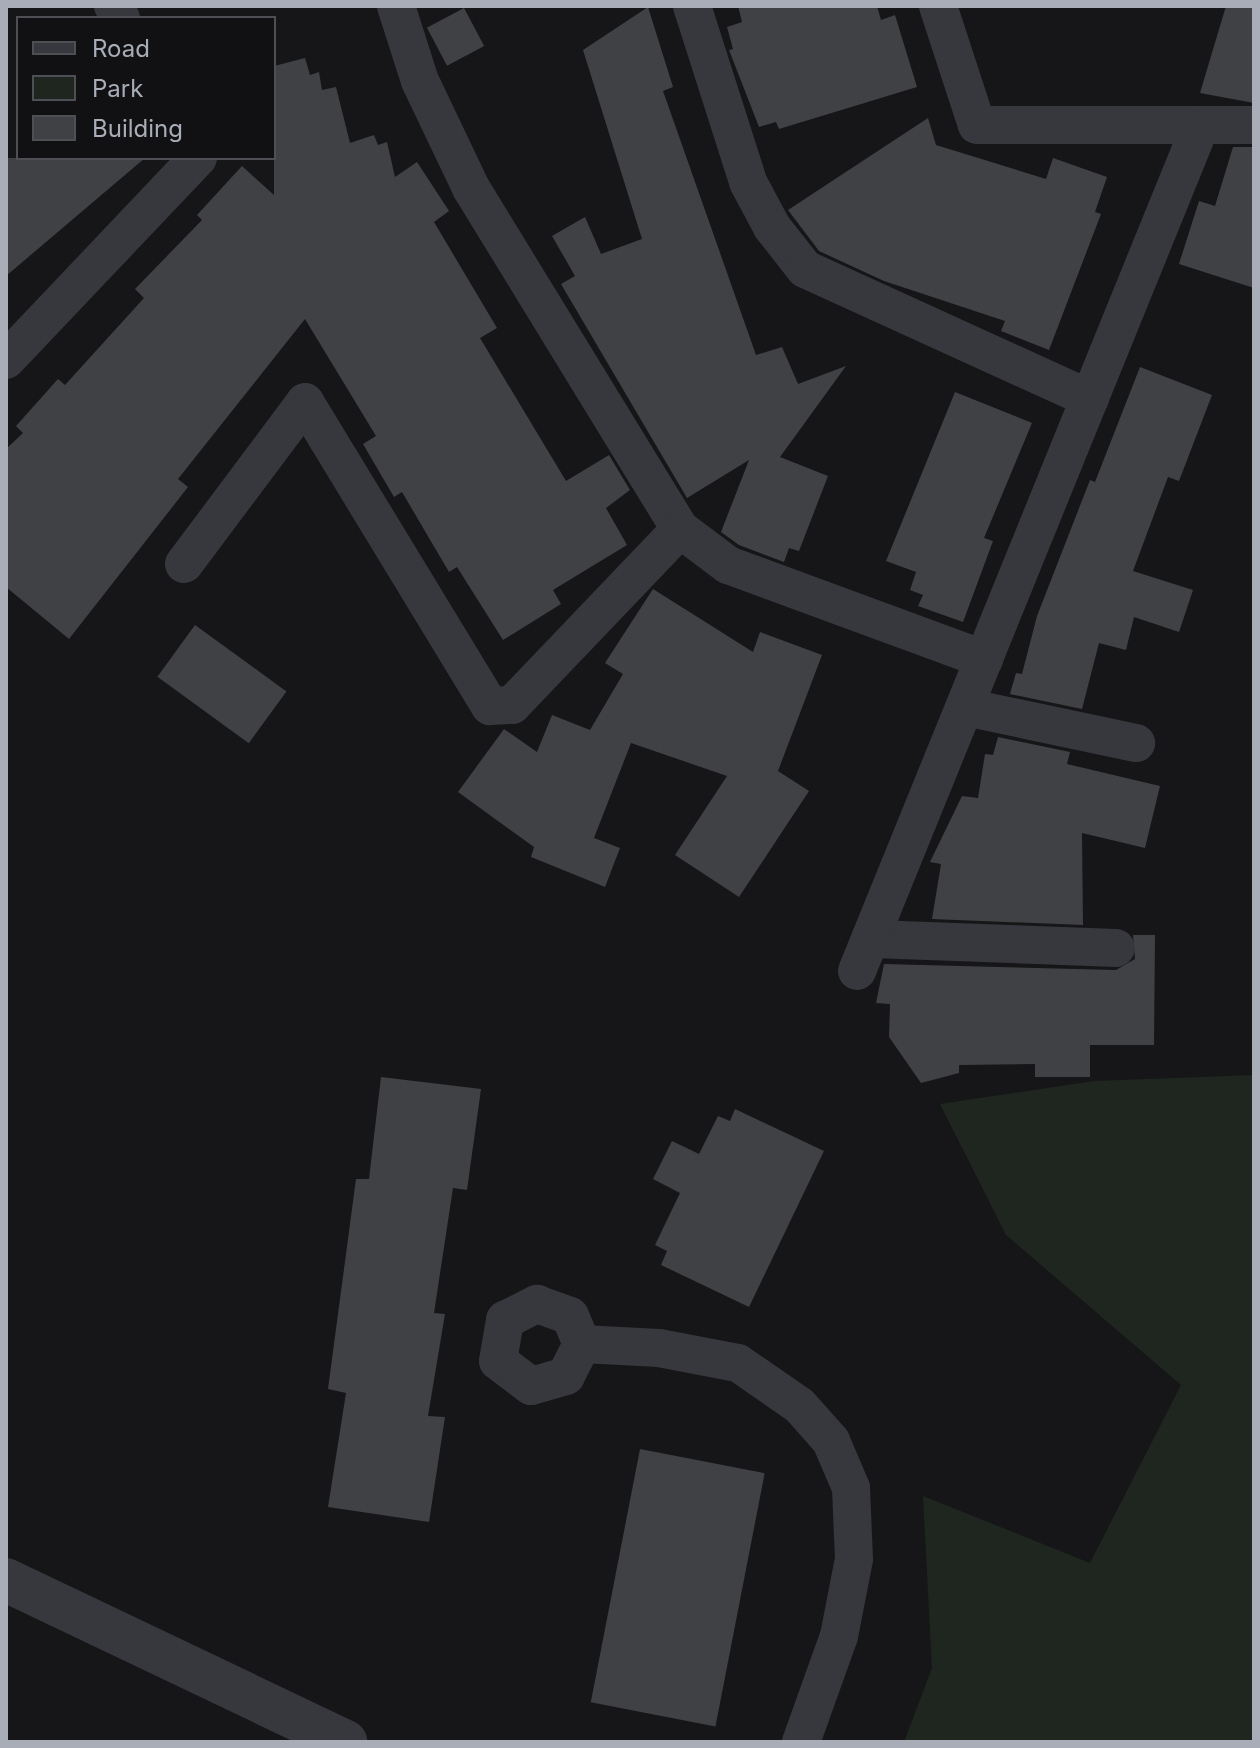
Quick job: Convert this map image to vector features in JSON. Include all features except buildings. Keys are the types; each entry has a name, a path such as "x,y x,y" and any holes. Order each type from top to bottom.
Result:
{"street":[{"path":"396,6 420,81 471,188 680,529 728,565 984,659"},
{"path":"692,6 748,182 772,227 805,269 1090,399"},
{"path":"938,6 977,125 1199,129 1254,125"},
{"path":"1116,948 865,955 1199,129"},
{"path":"6,360 196,160"},
{"path":"184,564 305,402 490,706 512,705 680,529"},
{"path":"965,707 1136,743"},
{"path":"582,1344 659,1348 738,1363 781,1389 831,1441 851,1488 854,1559 839,1636 801,1742"},
{"path":"6,1580 345,1742"}],"green space":[{"path":"1254,1075 1254,1742 904,1742 932,1668 923,1496 1090,1563 1181,1385 1006,1235 940,1104 1094,1081"}]}
